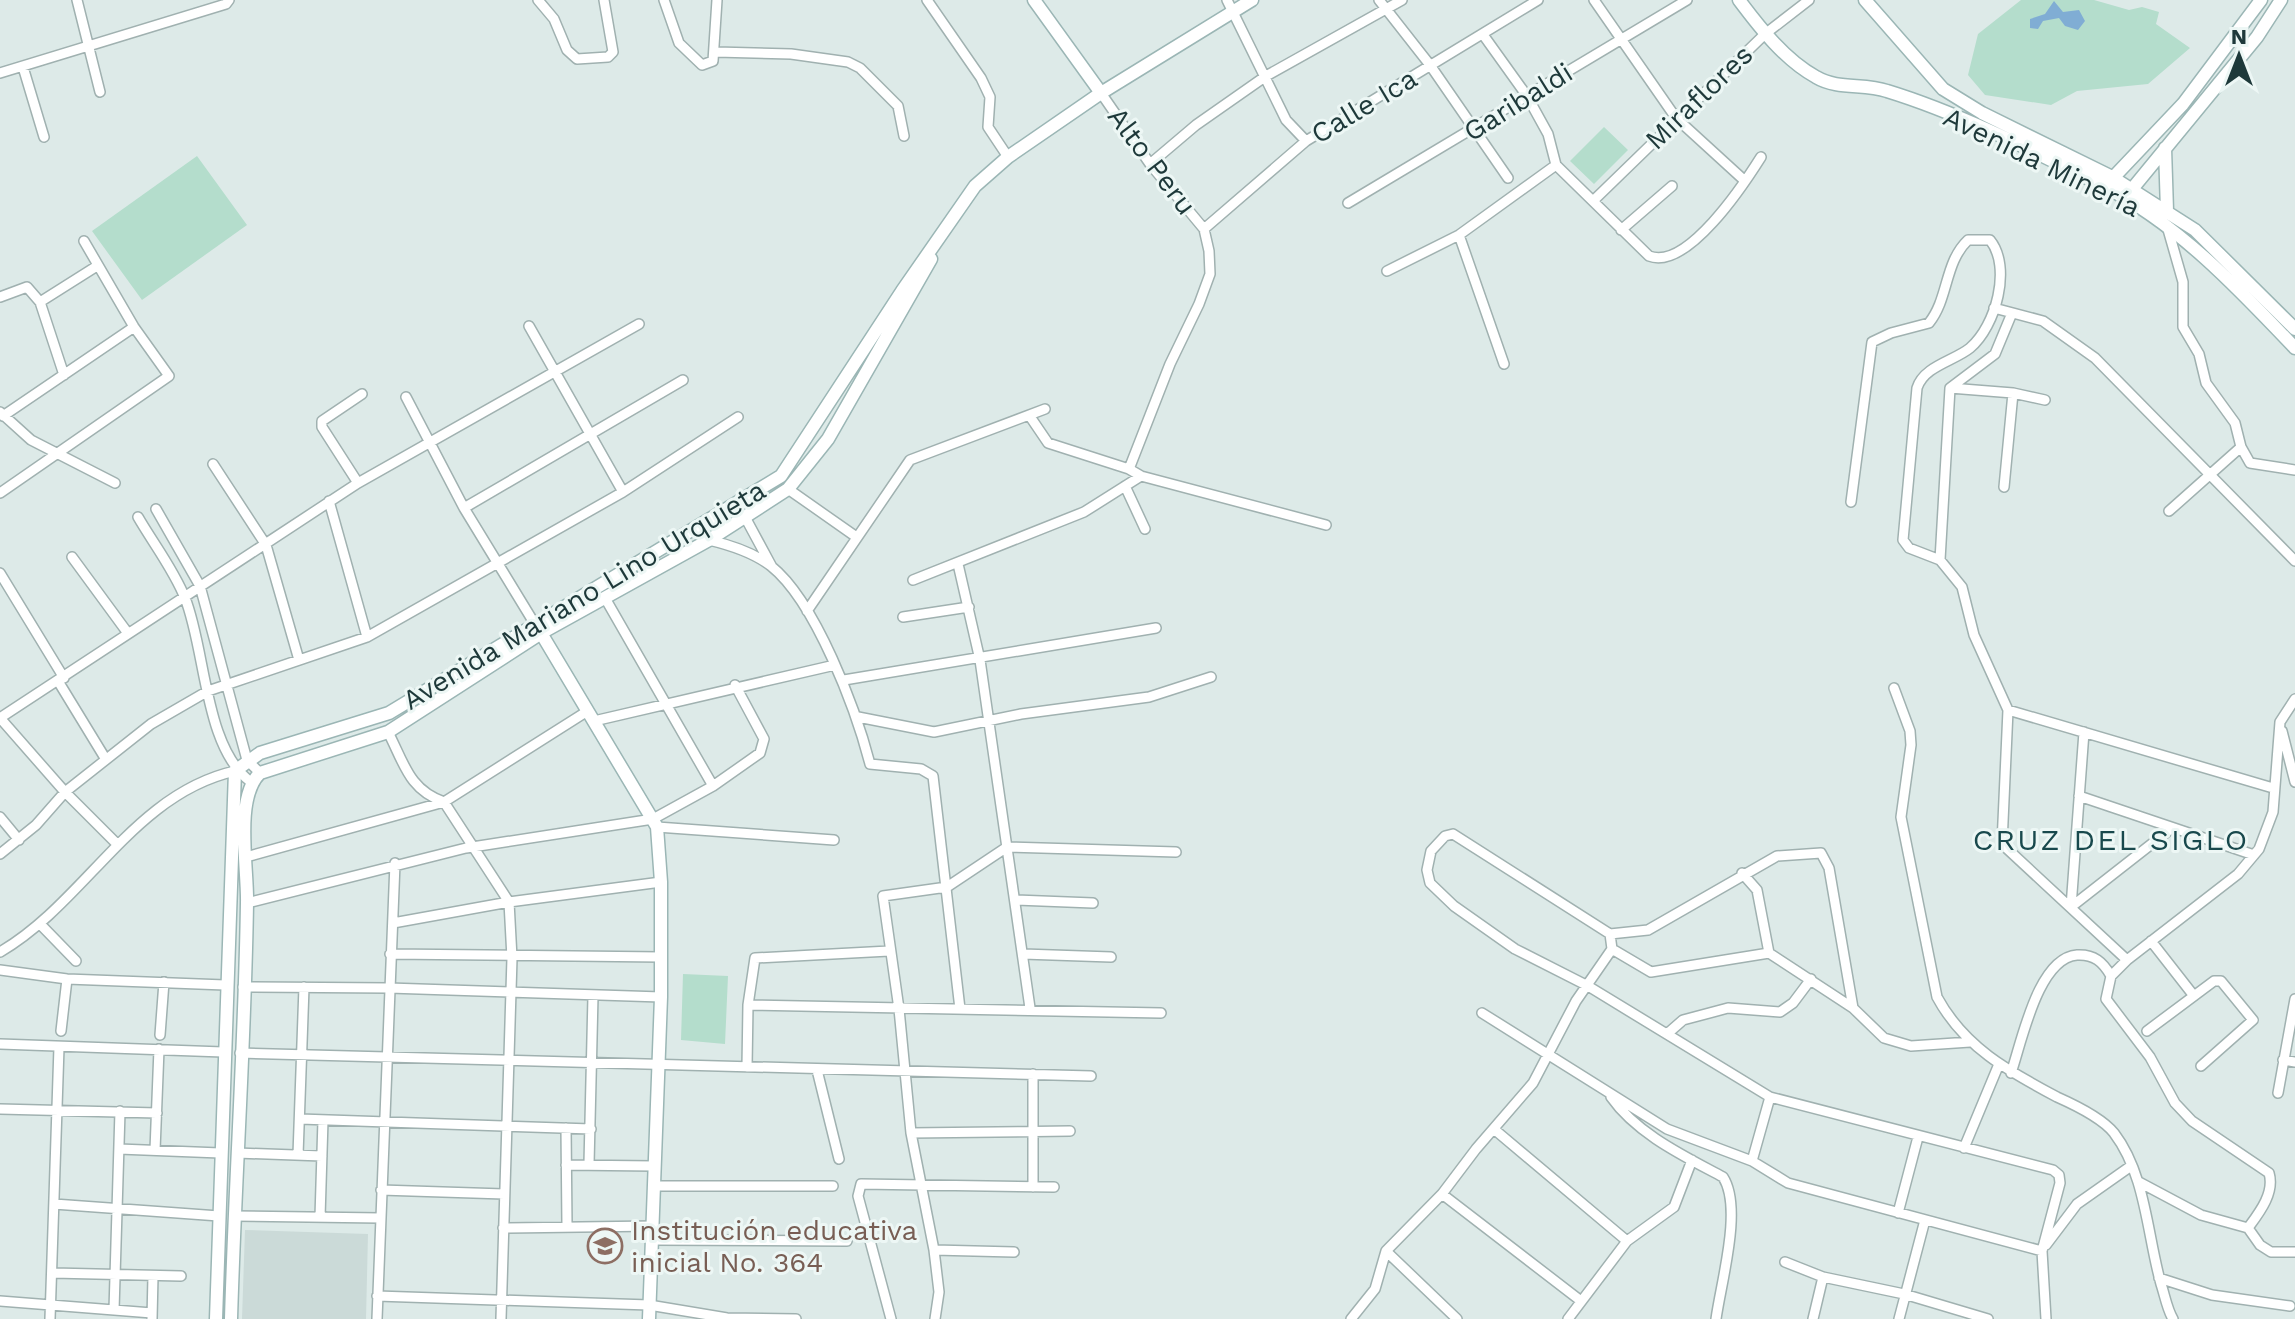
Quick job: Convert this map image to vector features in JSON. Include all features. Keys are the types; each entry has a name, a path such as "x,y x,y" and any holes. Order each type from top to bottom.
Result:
{"main road":[{"path":"1034,0 1101,93"},
{"path":"950,223 975,186 1008,157 1230,6 1252,0"},
{"name":"Avenida Minería","path":"1739,0 1765,34 1812,76 1826,83 1884,89 2110,183"},
{"name":"Avenida Minería","path":"1865,0 1943,89 2128,195 2228,281 2295,348"},
{"path":"2240,31 2254,0"},
{"path":"2110,183 2183,104 2261,0"},
{"path":"2128,195 2257,37 2281,0"},
{"path":"2183,104 2196,114"},
{"path":"2165,148 2167,211"},
{"name":"Avenida Minería","path":"2128,195 2167,211 2195,230 2295,329"},
{"name":"Avenida Mariano Lino Urquieta","path":"235,771 247,760 389,713 709,540 788,489 828,439 950,223"},
{"name":"Avenida Mariano Lino Urquieta","path":"255,778 388,732 540,629 781,476 950,223"},
{"path":"540,629 655,823 661,882 661,997 649,1319"},
{"path":"216,1319 225,985 235,771"},
{"path":"231,1319 247,903 245,813 255,778"}],"street":[{"path":"77,0 100,92"},
{"path":"538,0 554,19 567,50 577,59 608,57 613,52 615,46 604,0"},
{"path":"664,0 679,43 689,56 702,65 709,65 716,52 717,0"},
{"path":"927,0 981,78 990,97 988,127 1008,157"},
{"path":"1379,0 1430,65 1508,178"},
{"path":"1150,164 1196,125 1266,76 1402,0"},
{"name":"Calle Ica","path":"1204,229 1306,141 1430,65 1484,36 1538,0"},
{"path":"1594,0 1676,118 1745,181"},
{"name":"Garibaldi","path":"1348,203 1476,130 1687,0"},
{"name":"Miraflores","path":"1594,200 1765,34 1809,0"},
{"path":"0,73 227,1"},
{"path":"1230,6 1286,120 1306,141"},
{"path":"1484,36 1527,96 1548,134 1556,165 1649,256 1663,258 1691,242 1720,216 1761,157"},
{"path":"716,52 791,54 848,62 860,68 898,106 904,136"},
{"path":"23,67 44,137"},
{"name":"Alto Peru","path":"1101,93 1150,164 1204,229"},
{"path":"1387,271 1459,235 1556,165"},
{"path":"1621,230 1672,186"},
{"path":"2167,226 2183,282 2183,327 2199,354 2206,383 2235,423 2241,447 2250,463 2295,470"},
{"path":"1129,469 1210,274 1204,229"},
{"path":"1459,235 1504,364"},
{"path":"1851,502 1872,342 1891,333 1929,323 1938,310 1953,256 1968,240 1990,240 1997,248 2001,277 1994,308 1975,343 1924,375 1917,388 1903,540 1909,548 1940,560 1962,587 1974,635 2008,710 2002,844 2127,960"},
{"path":"0,493 169,376 134,327 84,241"},
{"path":"40,302 97,266"},
{"path":"0,297 27,287 40,302 64,375"},
{"path":"1994,308 2043,321 2066,334 2095,358 2295,561"},
{"path":"1940,560 1950,388 1995,354 2012,313"},
{"path":"117,844 65,792 0,718 358,483 639,324"},
{"path":"529,326 623,492"},
{"path":"115,483 31,440 2,414 134,327"},
{"path":"464,508 683,380"},
{"path":"1950,388 2013,393 2045,400"},
{"path":"2004,487 2013,393"},
{"path":"358,483 322,427 322,421 362,394"},
{"path":"406,397 431,439 464,508 540,629"},
{"path":"807,611 855,536 910,460 1045,409"},
{"path":"1029,415 1048,443 1129,469 1141,476 1326,525"},
{"path":"0,854 19,840 65,792 151,724 208,691 367,637 623,492 738,417"},
{"path":"2169,511 2208,473 2241,447"},
{"path":"213,464 266,545 299,660"},
{"path":"913,580 1084,512 1141,476"},
{"path":"1125,486 1145,529"},
{"path":"788,489 855,536"},
{"path":"329,501 367,637"},
{"path":"156,509 200,586 247,760 255,778"},
{"path":"138,517 185,597 208,691 235,771"},
{"path":"745,517 772,567 807,611 844,680 858,717 870,764 921,769 933,776 960,1009"},
{"path":"709,540 735,546 772,567"},
{"path":"72,557 127,632"},
{"path":"958,564 980,660 1030,1008"},
{"path":"0,573 105,758"},
{"path":"605,598 713,786"},
{"path":"903,617 969,607"},
{"path":"844,680 980,660 1156,628"},
{"path":"246,857 444,802 590,716 835,665"},
{"path":"858,717 934,732 990,723 1021,714 1149,697 1211,677"},
{"path":"655,823 756,757 765,743 735,685"},
{"path":"1894,688 1910,731 1901,817 1937,997 1950,1020 1970,1042 2011,1073 2075,1106 2113,1132 2139,1182 2159,1278 2173,1319"},
{"path":"2248,1228 2266,1203 2271,1180 2269,1173 2192,1121 2175,1103 2150,1057 2106,999 2111,976 2127,960 2238,874 2254,855 2273,812 2280,722 2295,699"},
{"path":"2008,710 2273,788"},
{"path":"2280,722 2295,782"},
{"path":"388,732 415,785 426,796 444,802 509,902 512,958 501,1319"},
{"path":"2071,907 2084,732"},
{"path":"0,952 40,924 117,844 180,791 208,777 235,771 255,778"},
{"path":"2079,796 2254,855"},
{"path":"0,817 19,840"},
{"path":"247,903 395,863 475,847 655,823 834,840"},
{"path":"2071,907 2172,828"},
{"path":"1853,1008 1826,858 1814,852 1777,856 1742,873 1648,930 1610,934 1453,834 1445,836 1431,851 1427,870 1430,883 1454,906 1515,949 1588,986 1770,1097 2026,1162 2059,1175 2042,1251 2046,1319"},
{"path":"935,1319 939,1292 934,1250 924,1186 911,1133 899,1009 883,896 947,887 1007,847 1176,852"},
{"path":"377,1319 395,863"},
{"path":"1742,873 1757,890 1769,953"},
{"path":"393,923 509,902 661,882"},
{"path":"1016,900 1093,903"},
{"path":"40,924 76,961"},
{"path":"1351,1319 1375,1289 1386,1251 1442,1194 1550,1057 1576,1001 1612,949 1610,934"},
{"path":"2151,941 2194,996"},
{"path":"1612,949 1651,972 1769,953 1853,1008 1875,1032 1898,1044 1970,1042"},
{"path":"747,1067 748,1005 753,961 759,955 889,951"},
{"path":"390,954 512,958 661,957"},
{"path":"1023,954 1111,957"},
{"path":"2011,1073 2041,985 2054,965 2066,956 2093,956 2103,963 2111,976"},
{"path":"0,970 67,979 225,985"},
{"path":"61,1031 67,979"},
{"path":"1667,1034 1683,1020 1728,1008 1780,1012 1793,1003 1811,979"},
{"path":"2147,1031 2217,980 2253,1020 2201,1066"},
{"path":"160,1035 164,982"},
{"path":"243,987 389,988 661,997"},
{"path":"298,1155 304,987"},
{"path":"589,1164 593,996"},
{"path":"2278,1093 2295,999"},
{"path":"748,1005 1030,1008 1161,1013"},
{"path":"1482,1013 1667,1129 1752,1161 1788,1183 2042,1251"},
{"path":"0,1044 223,1052"},
{"path":"50,1319 59,1047"},
{"path":"155,1150 159,1049"},
{"path":"240,1053 592,1060 817,1070 1091,1076"},
{"path":"2283,1060 2295,1062"},
{"path":"1964,1148 1999,1064"},
{"path":"817,1070 839,1159"},
{"path":"1033,1074 1033,1187"},
{"path":"1608,1092 1621,1111 1692,1160 1723,1177 1730,1187 1732,1209 1716,1319"},
{"path":"1752,1161 1770,1097"},
{"path":"0,1109 157,1113"},
{"path":"114,1310 120,1111"},
{"path":"300,1119 591,1129"},
{"path":"320,1217 323,1120"},
{"path":"566,1128 567,1226"},
{"path":"1495,1130 1627,1241"},
{"path":"911,1133 1070,1131"},
{"path":"1898,1213 1918,1137"},
{"path":"119,1149 220,1153"},
{"path":"237,1153 322,1156"},
{"path":"1568,1319 1627,1241 1674,1207 1692,1160"},
{"path":"566,1165 654,1166"},
{"path":"2042,1251 2077,1204 2131,1166"},
{"path":"2139,1182 2201,1215 2248,1228 2260,1245 2271,1252 2295,1252"},
{"path":"891,1319 857,1190 866,1183 1054,1187"},
{"path":"655,1186 833,1186"},
{"path":"381,1190 504,1194"},
{"path":"1442,1194 1581,1301"},
{"path":"54,1204 219,1216"},
{"path":"234,1216 380,1218"},
{"path":"1901,1317 1904,1294 1925,1220"},
{"path":"503,1228 567,1226 847,1241"},
{"path":"934,1250 1014,1252"},
{"path":"1386,1251 1457,1319"},
{"path":"1785,1262 1823,1277 1904,1294 1988,1319"},
{"path":"53,1273 181,1276"},
{"path":"0,1301 51,1302 152,1316 153,1276"},
{"path":"1813,1319 1823,1277"},
{"path":"2159,1278 2212,1295 2290,1306"},
{"path":"377,1296 649,1305 727,1318 796,1319"}],"shaded area":[{"path":"245,1230 368,1234 366,1319 242,1319"}],"green space":[{"path":"2021,0 2094,0 2129,10 2142,7 2159,12 2156,24 2190,48 2148,84 2077,91 2051,105 1985,95 1968,75 1978,34"},
{"path":"1604,127 1628,150 1594,184 1570,161"},
{"path":"197,156 247,225 142,300 92,231"},
{"path":"683,974 728,976 725,1044 681,1040"}],"water":[{"path":"2054,1 2063,12 2079,10 2085,21 2078,30 2065,26 2059,18 2043,21 2038,29 2030,28 2030,19 2045,14"}],"place":[{"name":"Institución educativa inicial No. 364","path":"605,1246"}],"district":[{"name":"CRUZ DEL SIGLO","path":"2111,839"}]}
